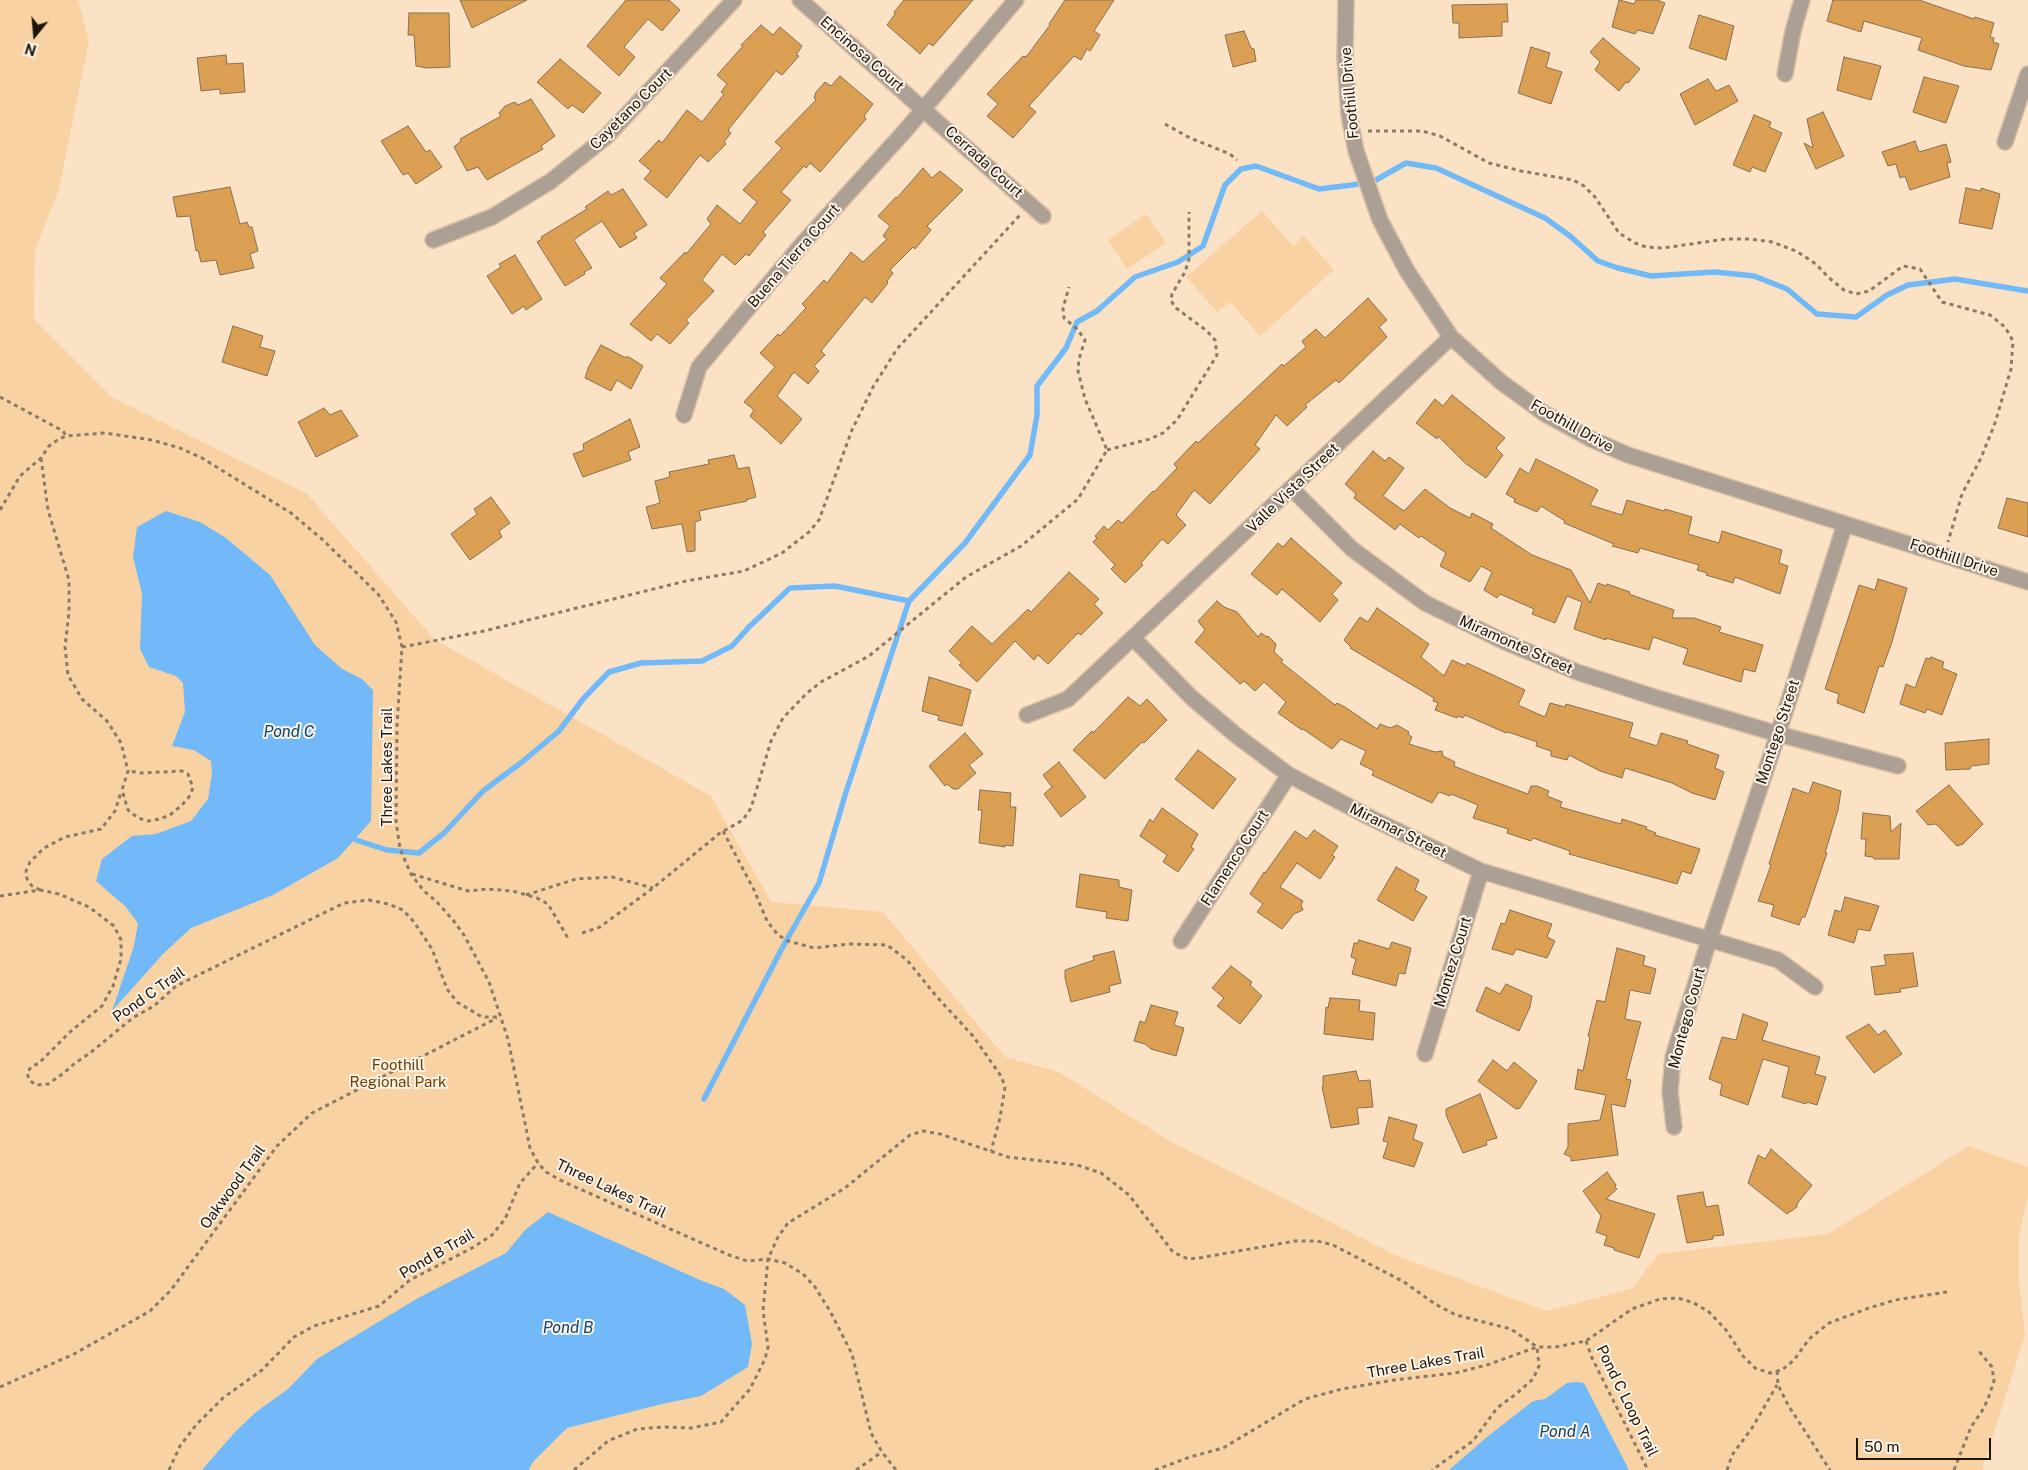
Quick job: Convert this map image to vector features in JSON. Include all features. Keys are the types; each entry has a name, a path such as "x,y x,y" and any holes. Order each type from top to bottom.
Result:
{"street":[{"name":"Cayetano Court","path":"433,240 492,216 552,181 606,137 734,0"},
{"name":"Encinosa Court","path":"800,0 924,108"},
{"name":"Buena Tierra Court","path":"684,415 699,367 803,243 924,108 1016,0"},
{"name":"Foothill Drive","path":"1346,0 1344,58 1352,133 1360,164 1380,220 1407,271 1451,338 1501,382 1545,414 1591,439 1628,455 2028,582"},
{"path":"1785,74 1793,31 1802,0"},
{"path":"2005,142 2028,74"},
{"name":"Cerrada Court","path":"924,108 1044,216"},
{"name":"Valle Vista Street","path":"1027,716 1068,699 1134,639 1451,338"},
{"name":"Miramonte Street","path":"1292,489 1352,549 1425,603 1502,641 1577,672 1778,734 1898,766"},
{"name":"Montego Street","path":"1709,940 1778,734 1845,524"},
{"name":"Miramar Street","path":"1134,639 1192,698 1237,736 1289,775 1421,843 1481,871 1778,960 1815,987"},
{"name":"Flamenco Court","path":"1181,941 1289,775"},
{"name":"Montez Court","path":"1425,1054 1481,871"},
{"name":"Montego Court","path":"1674,1127 1670,1091 1673,1057 1709,940"}],"path":[{"path":"1165,124 1190,138 1230,154 1237,160"},
{"path":"1352,133 1379,130 1422,131 1440,136 1489,163 1573,180 1584,186 1595,197 1620,233 1635,243 1646,247 1663,248 1726,239 1750,239 1772,242 1796,250 1816,264 1844,290 1856,294 1869,291 1903,266 1920,269 1942,302 1990,314 2005,327 2013,341 2011,369 1996,423 1982,458 1962,494 1944,554"},
{"path":"402,647 484,631 686,581 744,572 782,554 809,532 819,520 852,430 873,387 897,348 1030,203"},
{"path":"582,933 600,927 653,888 723,832 743,820 751,808 771,741 783,718 796,703 822,682 869,656 966,577 1022,546 1078,499 1107,450 1150,439 1163,433 1177,420 1217,355 1215,340 1211,335 1176,308 1171,301 1172,294 1189,259 1189,212"},
{"path":"1069,287 1063,308 1065,319 1077,329 1085,340 1079,358 1078,371 1082,388 1107,450"},
{"path":"0,397 63,431 66,436 49,446 41,458 20,476 0,510"},
{"name":"Three Lakes Trail","path":"66,436 105,434 152,440 180,448 202,458 291,513 378,594 396,622 402,647 397,726 396,821 400,849 411,874 423,890 453,920 464,935 489,982 508,1039 530,1148 538,1163 546,1172 564,1182 729,1254 747,1261 768,1259 785,1263 803,1274 815,1287 830,1311 852,1354 871,1433 882,1452 896,1470"},
{"path":"40,890 32,886 27,879 26,871 30,862 44,848 65,837 101,829 115,811 128,771 121,742 115,732 107,721 82,699 68,675 66,647 69,580 48,510 41,458"},
{"path":"122,790 128,810 138,818 148,821 170,815 189,797 193,788 188,774 182,771 142,773 128,771"},
{"path":"723,832 754,890 767,921 778,935 788,941 814,948 849,944 887,945 907,960 937,997 973,1036 1001,1076 1004,1087 1000,1118 991,1151"},
{"path":"411,874 468,891 513,891 536,898 548,904 569,940"},
{"path":"526,895 576,879 612,877 653,888"},
{"name":"Pond C Trail","path":"0,896 40,890 59,894 89,907 108,921 114,926 121,940 120,959 113,986 102,1006 71,1031 39,1063 30,1067 27,1073 30,1081 37,1085 48,1084 64,1073 134,1017 154,1006 176,986 344,902 369,900 388,904 403,910 414,922 432,949 447,989 457,1002 482,1017 500,1017"},
{"name":"Oakwood Trail","path":"0,1387 74,1354 150,1311 171,1290 278,1146 312,1113 500,1017"},
{"path":"574,1470 608,1441 637,1429 663,1426 691,1428 721,1422 750,1389 765,1359 768,1347 763,1310 768,1259 778,1237 788,1222 845,1188 910,1134 923,1131 940,1134 1008,1157 1077,1165 1101,1173 1129,1195 1174,1252 1188,1259 1295,1241 1317,1241 1333,1245 1404,1282 1435,1304 1456,1315 1511,1329 1537,1347 1539,1366 1533,1378 1497,1408 1473,1441 1432,1470"},
{"name":"Pond B Trail","path":"170,1470 180,1446 196,1425 223,1398 262,1370 294,1337 314,1326 378,1306 410,1280 472,1248 492,1235 505,1219 520,1183 538,1163"},
{"path":"1830,1470 1788,1406 1778,1385 1778,1372 1794,1360 1809,1339 1828,1323 1895,1300 1947,1292"},
{"name":"Three Lakes Trail","path":"1155,1470 1190,1457 1223,1448 1305,1399 1342,1389 1456,1373 1487,1365 1537,1347 1555,1348 1586,1341 1632,1309 1660,1298 1678,1298 1694,1303 1709,1312 1726,1330 1743,1356 1755,1368 1770,1373 1778,1372"},
{"name":"Pond C Loop Trail","path":"1586,1341 1592,1358 1648,1470"},
{"path":"1954,1470 1971,1426 1982,1412 1994,1381 1992,1367 1978,1350"},
{"path":"1727,1470 1732,1455 1752,1428 1778,1385"},
{"path":"856,1470 882,1452"}],"green space":[{"name":"Foothill Regional Park","path":"0,0 78,0 89,41 59,189 35,250 34,319 113,398 307,494 434,639 711,796 771,902 883,912 1005,1057 1059,1072 1168,1140 1397,1256 1547,1311 1633,1288 1658,1254 1828,1234 1969,1146 2028,1167 2028,1195 2019,1236 2019,1280 2025,1335 1982,1470 0,1470"},
{"path":"1262,211 1293,246 1304,236 1334,270 1260,336 1230,302 1217,312 1186,277"},
{"path":"1146,214 1166,243 1127,269 1108,240"}],"water":[{"name":"Pond C","path":"166,511 200,522 226,538 270,575 315,645 342,669 362,679 373,690 371,821 338,858 273,895 191,928 163,954 112,1011 134,946 138,923 125,906 96,881 102,859 132,836 156,834 191,821 208,799 212,773 211,761 194,750 172,746 185,712 183,683 176,676 149,667 140,649 142,594 133,557 137,527"},
{"name":"Pond B","path":"548,1212 724,1289 745,1305 752,1344 748,1367 701,1396 567,1428 532,1463 529,1470 202,1470 235,1432 256,1412 288,1389 317,1359 418,1298 506,1253 525,1230"},
{"name":"Pond A","path":"1567,1383 1584,1383 1629,1470 1449,1470 1533,1401 1545,1399"}],"building":[{"path":"460,0 527,0 472,28"},
{"path":"626,0 669,0 680,10 662,31 648,19 624,47 635,57 619,76 587,46"},
{"path":"904,0 973,0 933,46 929,43 920,54 887,25 895,14 894,12"},
{"path":"1065,0 1114,0 1094,31 1100,35 1090,51 1087,49 1081,60 1074,56 1029,106 1036,112 1013,138 987,116 998,104 987,94 1023,56 1026,57 1050,25"},
{"path":"1619,0 1634,4 1636,0 1657,0 1665,3 1653,34 1638,30 1635,34 1612,27"},
{"path":"1833,0 1919,0 1974,19 1975,17 1994,23 1990,37 1994,38 1993,42 1999,44 1991,70 1964,66 1918,50 1922,38 1864,21 1861,32 1827,21"},
{"path":"1507,4 1508,22 1502,22 1502,36 1459,38 1459,23 1453,23 1452,5"},
{"path":"409,13 449,13 450,67 427,68 416,66 414,35 408,35"},
{"path":"1699,15 1734,26 1726,60 1689,48"},
{"path":"761,25 773,35 780,27 802,46 796,55 799,56 782,75 776,71 728,130 731,133 724,142 726,144 708,162 700,155 667,198 644,179 651,171 639,161 659,140 662,143 687,110 702,122 724,94 721,92 727,84 717,75 743,46 741,45"},
{"path":"1244,31 1251,48 1254,49 1256,61 1233,67 1225,35"},
{"path":"1603,38 1640,69 1619,91 1595,70 1600,62 1590,52"},
{"path":"1531,47 1550,53 1546,67 1562,72 1551,104 1518,93"},
{"path":"226,55 227,64 243,63 245,92 220,94 220,89 201,91 197,58"},
{"path":"1844,57 1881,66 1871,100 1837,90"},
{"path":"560,59 601,93 583,113 572,105 568,109 537,82"},
{"path":"840,76 873,104 864,116 866,119 820,172 810,163 806,168 804,166 781,192 791,200 763,232 766,235 749,256 746,254 735,265 722,254 702,280 714,291 686,320 689,323 670,344 657,334 651,341 630,324 667,284 660,278 685,252 686,254 711,224 707,219 717,205 740,224 757,202 743,190 782,148 775,142 816,100 814,98 816,92 825,82 831,86"},
{"path":"1924,77 1959,86 1946,123 1913,112"},
{"path":"1708,79 1716,91 1729,85 1738,101 1695,125 1680,94"},
{"path":"531,99 555,136 541,146 543,149 487,180 478,167 467,171 454,147 461,141 460,139 501,116 499,113 505,106 515,102 518,105"},
{"path":"1823,112 1844,156 1816,169 1804,143 1813,148 1807,119"},
{"path":"1754,115 1771,122 1769,127 1782,133 1765,172 1752,167 1750,172 1733,165"},
{"path":"408,126 426,152 430,150 442,167 416,184 408,173 403,175 381,141"},
{"path":"1915,141 1919,152 1946,144 1951,162 1947,163 1950,177 1910,190 1905,176 1900,178 1896,164 1888,166 1882,152"},
{"path":"923,168 932,178 940,171 963,190 927,226 931,230 915,249 913,247 890,270 893,273 887,281 888,283 872,303 865,297 821,351 825,355 814,366 819,371 808,384 794,372 777,396 802,419 781,444 750,416 754,410 744,402 775,367 760,353 778,334 780,336 806,308 802,304 824,280 827,283 851,252 863,262 887,239 883,236 890,226 878,216 897,198"},
{"path":"230,187 240,224 247,222 249,227 252,227 258,251 250,254 254,268 220,275 216,260 201,262 198,250 196,251 190,216 177,217 173,197"},
{"path":"1966,188 1981,191 1981,188 2000,194 1992,229 1959,223"},
{"path":"623,189 647,225 634,233 637,238 620,248 602,221 579,236 574,240 592,268 565,286 537,242 542,239 541,237 587,209 585,207 608,191 611,195"},
{"path":"515,255 542,299 526,310 524,306 512,314 487,276 501,267 499,264"},
{"path":"1368,298 1387,320 1379,327 1387,337 1339,383 1336,380 1305,405 1307,407 1287,426 1276,415 1255,445 1260,449 1210,504 1194,490 1176,515 1186,525 1168,544 1162,539 1141,563 1143,565 1125,583 1111,569 1115,565 1093,542 1097,538 1095,536 1104,526 1108,530 1118,520 1122,523 1177,468 1174,464 1196,441 1198,443 1282,364 1284,366 1306,347 1302,341 1316,329 1325,338"},
{"path":"233,326 263,336 260,347 275,351 267,376 222,362"},
{"path":"601,345 624,357 629,357 643,366 631,389 617,380 611,391 585,378 588,368"},
{"path":"1452,395 1505,438 1496,448 1503,455 1486,478 1465,463 1438,436 1437,439 1416,423 1435,399 1443,406"},
{"path":"324,408 330,415 341,410 358,436 316,457 298,422"},
{"path":"630,419 640,447 628,452 631,460 583,477 573,454 584,450 583,444"},
{"path":"1373,451 1385,461 1389,457 1404,468 1383,496 1404,511 1425,489 1450,508 1470,518 1472,513 1493,524 1491,528 1532,555 1571,570 1590,603 1598,583 1606,586 1607,584 1674,610 1672,618 1694,618 1721,627 1719,632 1763,645 1755,672 1744,669 1741,682 1683,664 1688,649 1653,637 1649,650 1606,638 1606,640 1574,629 1582,602 1567,596 1555,623 1532,614 1534,609 1500,594 1497,598 1484,590 1492,572 1481,566 1470,582 1440,566 1446,553 1421,536 1419,538 1400,524 1395,530 1354,498 1356,494 1345,484"},
{"path":"734,455 738,469 749,467 756,497 747,501 699,511 701,520 695,522 695,551 687,552 682,524 652,529 646,507 660,503 655,481 670,477 669,472 709,464 708,460"},
{"path":"1536,459 1598,490 1590,505 1622,515 1627,500 1692,517 1688,534 1719,543 1722,531 1782,550 1779,563 1788,566 1780,594 1735,577 1733,583 1706,575 1707,573 1697,570 1699,565 1640,548 1638,553 1612,546 1614,544 1564,523 1565,521 1541,506 1537,512 1514,502 1515,499 1506,494 1520,468 1529,474"},
{"path":"491,497 510,523 499,531 502,537 470,560 451,534 477,514 474,509"},
{"path":"2007,498 2028,503 2028,537 1998,528"},
{"path":"1291,538 1342,583 1332,594 1338,600 1320,622 1282,589 1277,595 1251,574 1278,543 1283,547"},
{"path":"1069,572 1099,599 1094,604 1103,613 1081,635 1078,633 1048,664 1038,655 1034,660 1015,641 977,682 959,665 962,663 949,651 972,626 992,644 1028,609 1031,612"},
{"path":"1878,579 1907,588 1892,642 1883,667 1879,666 1864,713 1837,703 1839,694 1825,689 1859,585 1875,590"},
{"path":"1217,601 1224,607 1237,612 1258,637 1261,633 1268,636 1276,644 1274,652 1283,660 1281,662 1335,705 1337,703 1345,707 1377,729 1380,724 1390,728 1397,725 1409,732 1408,734 1412,737 1409,744 1435,752 1442,751 1443,756 1455,762 1454,766 1474,774 1528,794 1531,786 1537,786 1549,791 1547,796 1562,802 1560,807 1621,824 1622,819 1647,827 1646,829 1656,833 1655,835 1700,849 1691,874 1682,871 1677,884 1569,854 1570,851 1533,838 1531,841 1507,833 1508,829 1473,818 1478,805 1451,794 1450,796 1439,792 1432,803 1372,775 1374,771 1360,764 1366,751 1341,739 1332,749 1302,730 1278,713 1286,702 1264,682 1255,691 1244,681 1240,684 1195,642 1205,630 1198,621"},
{"path":"1377,608 1429,644 1421,657 1444,676 1452,660 1465,666 1467,663 1525,690 1518,705 1545,717 1550,703 1565,707 1566,704 1633,723 1629,737 1657,746 1661,733 1688,741 1687,744 1719,755 1715,768 1724,772 1715,800 1692,793 1672,783 1625,768 1622,778 1600,771 1569,755 1567,760 1551,756 1551,751 1536,746 1537,742 1508,732 1506,733 1465,715 1463,718 1458,716 1457,718 1435,710 1438,703 1433,701 1434,698 1350,648 1344,640 1360,617 1368,622"},
{"path":"1931,657 1944,662 1942,668 1957,674 1942,715 1927,709 1925,713 1900,704 1906,684 1915,688 1926,658 1931,659"},
{"path":"929,677 971,690 962,726 938,720 939,716 922,711"},
{"path":"1128,697 1140,706 1147,699 1167,720 1105,779 1073,750 1092,731 1093,733"},
{"path":"965,733 983,754 969,765 976,773 958,789 953,789 947,784 945,786 929,766"},
{"path":"1989,739 1989,764 1971,766 1970,769 1946,770 1945,743"},
{"path":"1198,750 1236,779 1213,809 1175,779"},
{"path":"1059,762 1086,797 1061,817 1044,794 1052,787 1043,775"},
{"path":"1813,782 1841,791 1838,810 1825,853 1827,853 1805,917 1802,917 1799,925 1771,916 1774,905 1758,901 1771,865 1769,864 1793,788 1809,794"},
{"path":"1949,785 1983,824 1963,844 1957,846 1936,824 1928,825 1916,811"},
{"path":"980,790 1011,793 1010,807 1016,807 1013,846 1005,845 1005,847 979,843 982,810 978,810"},
{"path":"1162,808 1198,834 1191,847 1194,849 1178,872 1163,862 1167,855 1140,836 1150,819 1153,822"},
{"path":"1863,813 1890,816 1891,832 1901,823 1899,859 1874,859 1873,857 1865,856 1866,839 1861,839"},
{"path":"1314,830 1338,846 1332,855 1335,857 1320,879 1297,863 1280,887 1303,901 1301,905 1303,910 1294,914 1282,929 1257,912 1263,904 1250,894 1295,831 1307,839"},
{"path":"1396,867 1419,880 1415,890 1427,897 1413,921 1377,900"},
{"path":"1080,874 1119,880 1119,887 1132,890 1128,921 1106,918 1107,912 1076,907"},
{"path":"1845,897 1879,906 1870,931 1858,929 1854,943 1828,935 1835,910 1841,912"},
{"path":"1510,910 1552,924 1547,937 1555,941 1547,958 1516,949 1513,955 1492,949 1501,923 1505,924"},
{"path":"1359,940 1389,949 1392,942 1411,948 1405,974 1399,973 1396,986 1352,974 1356,959 1351,957 1354,943 1358,943"},
{"path":"1617,948 1645,956 1643,965 1656,969 1650,994 1630,990 1625,1019 1641,1022 1626,1079 1631,1080 1625,1107 1611,1104 1618,1155 1571,1161 1571,1157 1564,1154 1568,1147 1568,1124 1600,1120 1606,1095 1575,1089 1578,1069 1583,1071 1590,1037 1588,1036 1597,1000 1605,1002"},
{"path":"1114,951 1121,983 1109,986 1110,992 1071,1002 1065,970 1094,960 1093,956"},
{"path":"1913,953 1918,986 1900,989 1901,992 1875,995 1871,967 1886,965 1884,955"},
{"path":"1231,966 1252,982 1250,985 1262,996 1240,1024 1217,1006 1224,998 1212,988"},
{"path":"1506,984 1532,996 1530,1007 1519,1031 1476,1011 1486,987 1500,994"},
{"path":"1330,998 1360,1000 1359,1011 1375,1013 1373,1040 1324,1034 1326,1007 1328,1008"},
{"path":"1151,1005 1178,1012 1174,1025 1184,1028 1176,1056 1151,1049 1145,1044 1134,1041 1140,1021 1145,1023"},
{"path":"1743,1014 1768,1023 1762,1040 1820,1057 1815,1074 1826,1077 1817,1105 1782,1097 1789,1067 1763,1059 1748,1105 1720,1095 1722,1084 1709,1079 1722,1037 1736,1040"},
{"path":"1869,1024 1878,1035 1885,1030 1902,1054 1874,1073 1846,1037"},
{"path":"1493,1060 1507,1071 1514,1062 1537,1081 1520,1108 1516,1109 1478,1081"},
{"path":"1356,1071 1359,1081 1370,1080 1373,1107 1357,1108 1359,1124 1331,1128 1322,1087 1323,1076"},
{"path":"1480,1094 1497,1138 1486,1141 1487,1145 1463,1153 1446,1115 1446,1109"},
{"path":"1389,1117 1417,1125 1413,1139 1423,1143 1414,1167 1383,1158 1388,1142 1383,1141"},
{"path":"1771,1149 1812,1185 1797,1204 1797,1207 1787,1214 1748,1183 1758,1155 1765,1159"},
{"path":"1607,1172 1617,1189 1606,1199 1655,1214 1639,1258 1604,1245 1607,1236 1596,1232 1601,1216 1583,1191"},
{"path":"1703,1192 1706,1207 1718,1205 1724,1235 1713,1236 1713,1239 1687,1243 1677,1196"}],"waterway":[{"path":"704,1099 781,950 819,883 846,792 909,601 965,543 1030,455 1037,415 1037,386 1066,348 1077,322 1097,311 1135,277 1178,262 1203,246 1225,185 1241,169 1256,166 1319,189 1376,180 1406,163 1436,168 1545,218 1570,236 1598,261 1651,276 1715,272 1754,276 1787,289 1817,314 1856,317 1887,295 1908,285 1955,279 2028,291"},
{"path":"356,840 387,850 419,853 444,833 483,791 559,731 583,699 609,672 641,663 702,661 732,646 790,588 835,586 909,601"}]}
